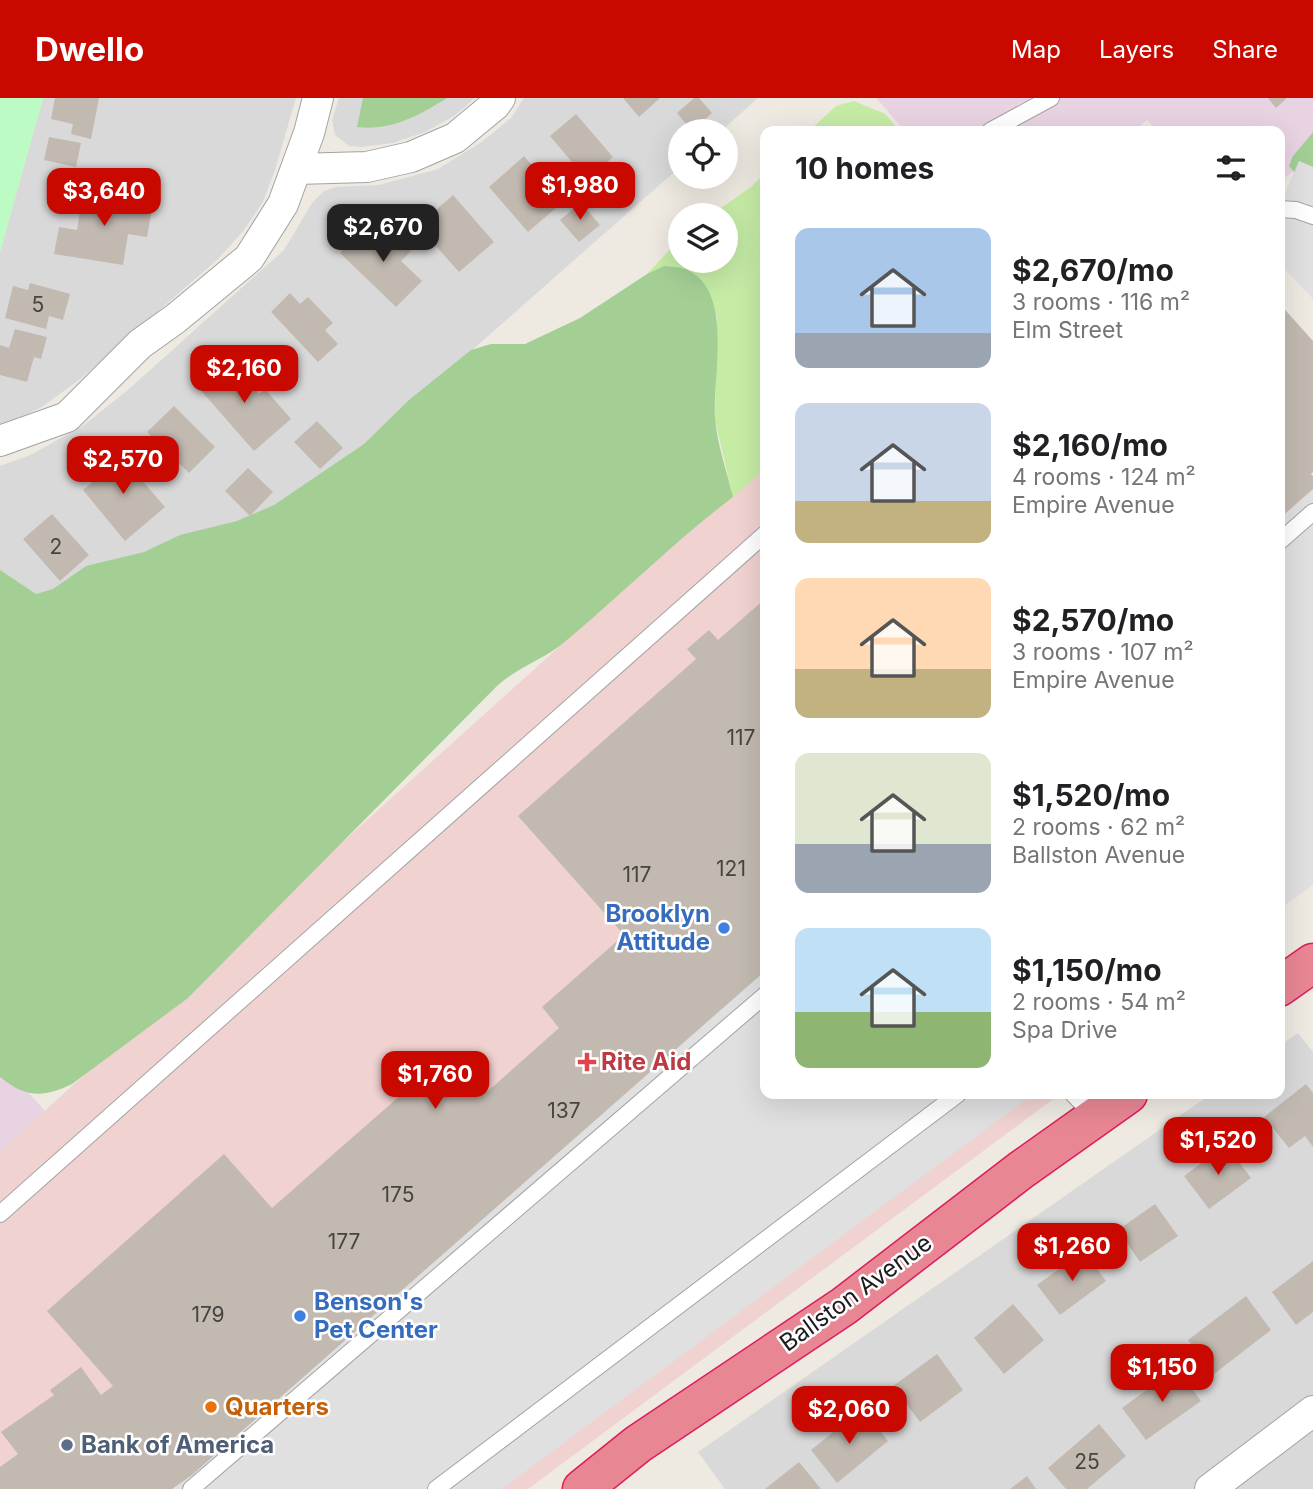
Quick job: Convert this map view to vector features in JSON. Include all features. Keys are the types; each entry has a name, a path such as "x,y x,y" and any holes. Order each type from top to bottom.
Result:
{"highway":[{"name":"Ballston Avenue","path":"582,1489 638,1444 844,1306 1021,1170 1084,1105 1108,1099"}],"street":[{"path":"0,442 67,416 140,344 249,258 283,204 318,98"},
{"path":"296,169 367,167 411,157 455,138 500,98"},
{"path":"1210,1489 1313,1411"}],"lane":[{"path":"999,126 1051,98"},
{"path":"1285,209 1313,216"},
{"path":"1285,537 1313,512"},
{"path":"0,1214 760,538"},
{"path":"191,1489 760,999"},
{"path":"436,1489 951,1099"}],"shaded area":[{"path":"43,98 296,98 263,202 244,230 218,259 79,380 43,406 0,429 0,252"},
{"path":"339,98 475,98 454,116 425,132 393,143 361,147 349,146 335,135 332,120"},
{"path":"524,98 758,98 734,119 668,119 668,177 0,766 0,466 30,455 83,426 130,388 284,250 312,203 324,191 336,187 379,185 438,169 483,141 511,118"},
{"path":"876,98 1313,98 1313,154 1285,178 1285,126 1152,126 1147,120 1140,126 901,126"},
{"path":"1299,161 1313,167 1313,299 1285,269 1285,194"},
{"path":"760,465 760,1099 1053,1099 528,1489 0,1489 0,1151 570,637 637,571"},
{"path":"1313,485 1313,885 1285,906 1285,510"},
{"path":"760,972 760,1099 1026,1099 502,1489 170,1489"},
{"path":"1298,1033 1313,1052 1313,1489 725,1489 698,1452 1204,1099 1285,1099 1285,1042"},
{"path":"0,1061 45,1111 0,1151"}],"green space":[{"path":"0,98 43,98 0,252"},
{"path":"363,98 447,98 404,121 369,128 357,127"},
{"path":"854,101 885,114 896,126 814,126 836,106"},
{"path":"1313,132 1313,178 1296,174 1289,166 1293,156"},
{"path":"760,178 760,473 733,497 715,420 717,316 647,274 668,252 668,273 738,273 738,203 728,203"},
{"path":"664,266 668,267 668,273 691,273 701,279 710,295 716,314 718,335 716,428 733,497 690,531 559,647 513,673 496,687 188,998 62,1089 35,1094 18,1089 0,1077 0,570 36,594 53,589 86,566 144,552 180,535 237,521 274,505 364,444 409,400 471,350 491,344 525,344 580,318 647,274"}],"building":[{"path":"55,98 99,98 91,139 71,134 73,124 51,119"},
{"path":"623,98 660,98 639,117"},
{"path":"694,98 699,98 712,113 705,119 682,119 677,113"},
{"path":"1268,98 1287,98 1276,108"},
{"path":"576,114 613,157 587,180 550,136"},
{"path":"49,137 81,143 76,167 44,160"},
{"path":"524,156 563,202 528,232 489,187"},
{"path":"83,192 153,203 147,237 128,234 123,265 54,254 59,227 77,230"},
{"path":"453,195 494,242 459,272 418,226"},
{"path":"581,203 600,225 579,242 560,220"},
{"path":"368,225 384,241 392,233 411,251 401,261 422,281 396,307 340,253"},
{"path":"30,283 70,294 63,320 49,316 46,329 5,318 13,286 28,290"},
{"path":"290,293 300,304 308,297 333,323 325,330 338,344 318,362 271,312"},
{"path":"1285,310 1313,341 1313,489 1285,514"},
{"path":"15,329 47,337 41,359 34,357 27,382 0,375 0,345 9,348"},
{"path":"229,359 259,394 265,389 291,419 254,451 197,386"},
{"path":"174,406 215,447 189,473 147,432"},
{"path":"317,421 343,448 320,469 294,442"},
{"path":"115,449 165,507 125,541 83,490 101,475 94,466"},
{"path":"248,468 273,492 250,516 225,491"},
{"path":"52,514 89,555 60,581 23,539"},
{"path":"760,603 760,975 192,1475 172,1489 0,1489 0,1467 18,1454 1,1432 54,1395 50,1390 81,1367 101,1395 113,1386 47,1311 224,1154 272,1208 451,1051 487,1092 559,1028 542,1007 624,935 518,816 696,659 687,649 709,630 718,640"},
{"path":"1306,1084 1313,1093 1313,1147 1305,1136 1289,1148 1264,1117"},
{"path":"1226,1145 1251,1178 1209,1209 1184,1176"},
{"path":"1155,1204 1178,1236 1140,1262 1118,1230"},
{"path":"1084,1251 1106,1281 1060,1315 1037,1285"},
{"path":"1313,1261 1313,1312 1296,1325 1272,1292"},
{"path":"1246,1296 1271,1330 1214,1374 1188,1340"},
{"path":"1013,1304 1044,1340 1004,1374 974,1338"},
{"path":"937,1354 963,1390 920,1422 893,1386"},
{"path":"1177,1368 1201,1401 1146,1440 1122,1408"},
{"path":"862,1409 888,1441 837,1483 811,1450"},
{"path":"1099,1424 1126,1456 1087,1489 1066,1489 1048,1468"},
{"path":"799,1462 821,1489 765,1489"},
{"path":"1027,1476 1036,1489 1010,1489"}],"place":[{"name":"Brooklyn Attitude","path":"724,928"},
{"name":"Rite Aid","path":"587,1062"},
{"name":"Benson's Pet Center","path":"300,1316"},
{"name":"Quarters","path":"211,1407"},
{"name":"Bank of America","path":"67,1445"}]}
